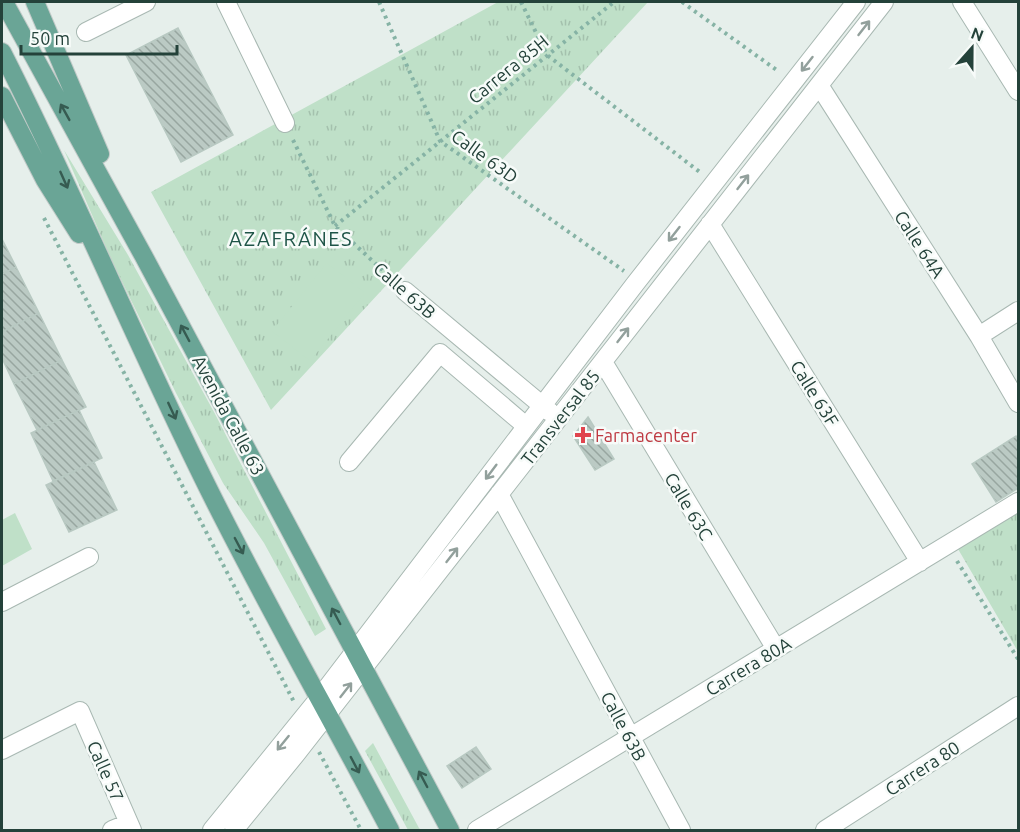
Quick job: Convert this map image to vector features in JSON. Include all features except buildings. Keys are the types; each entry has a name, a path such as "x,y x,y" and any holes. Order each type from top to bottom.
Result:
{"main road":[{"name":"Avenida Calle 63","path":"4,2 143,255 450,831"},
{"path":"35,2 143,255"},
{"path":"2,52 44,136 212,495 390,831"},
{"path":"2,96 45,180 111,283"}],"street":[{"path":"86,32 146,2"},
{"path":"226,2 285,123"},
{"name":"Transversal 85","path":"234,831 324,705 354,651 635,284 856,2"},
{"name":"Transversal 85","path":"212,831 324,705 363,668 884,2"},
{"path":"962,2 1018,91"},
{"name":"Calle 64A","path":"819,86 979,336 1018,403"},
{"name":"Calle 63F","path":"711,224 920,562"},
{"name":"Calle 63B","path":"405,291 558,419"},
{"path":"979,336 1018,311"},
{"path":"349,462 440,353 526,426"},
{"name":"Calle 63C","path":"603,362 776,649"},
{"name":"Calle 63B","path":"499,494 681,831"},
{"name":"Carrera 80A","path":"477,831 1018,502"},
{"path":"2,602 89,558"},
{"name":"Carrera 80","path":"825,831 1018,706"},
{"name":"Calle 57","path":"2,750 80,711 124,828"}],"path":[{"name":"Calle 63D","path":"380,2 440,141 625,272 635,284"},
{"path":"521,2 547,55 714,183"},
{"name":"Carrera 85H","path":"335,226 614,2"},
{"path":"682,2 793,82"},
{"name":"Calle 63B","path":"285,123 335,226 405,291"},
{"path":"43,216 263,642"},
{"path":"947,545 1018,659"}],"green space":[{"path":"498,2 648,2 271,410 151,192"},
{"path":"64,150 128,255 214,412 326,629 315,636 264,543 223,483 176,393 111,259"},
{"path":"327,263 365,293 310,361 272,331"},
{"path":"15,513 32,549 2,566 2,520"},
{"path":"1018,513 1018,649 1017,650 958,549"},
{"path":"373,743 421,830 408,830 365,751"}],"place":[{"name":"Farmacenter","path":"583,435"}],"district":[{"name":"AZAFRÁNES","path":"291,238"}]}
